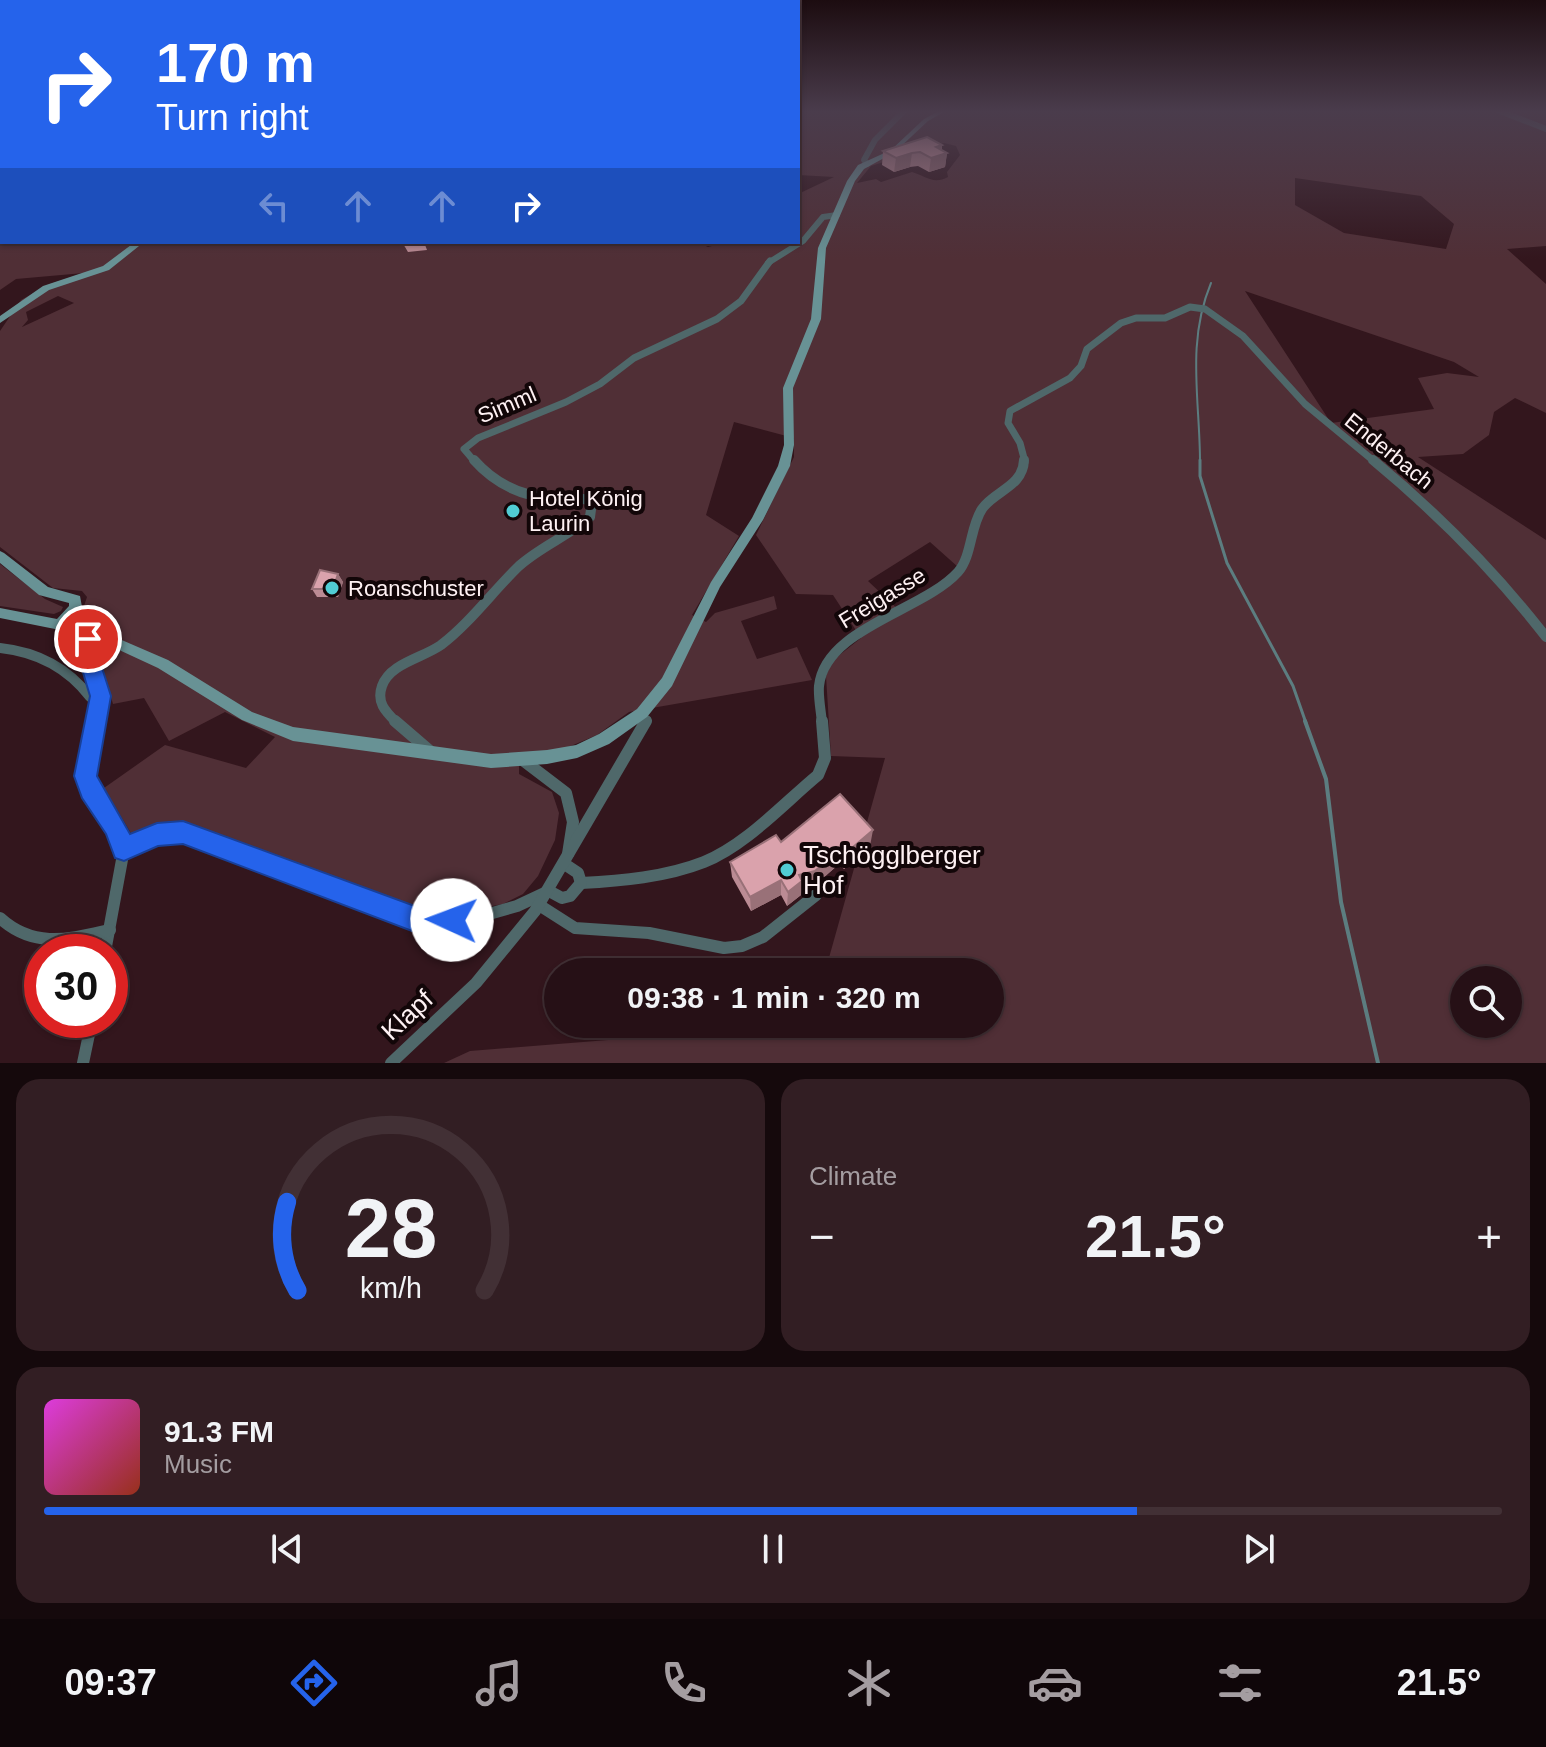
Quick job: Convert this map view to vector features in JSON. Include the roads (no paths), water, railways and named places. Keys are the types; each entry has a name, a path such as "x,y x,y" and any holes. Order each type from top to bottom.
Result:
{"main road":[{"path":"0,613 94,634 163,664 247,716 293,734 491,761 524,761 577,751 604,739 642,713 667,682 715,585 757,520 784,466 789,445 788,388 816,319 818,262 851,181 874,161"},
{"path":"0,320 46,288 106,268 137,244"},
{"path":"0,556 44,591 75,600 76,607 60,624"}],"street":[{"path":"864,161 867,164"},
{"name":"Simml","path":"800,243 823,217 837,215"},
{"name":"Simml","path":"434,755 384,711 380,701 382,686 390,673 441,645 461,629 477,605 522,563 572,533 590,517 592,502 585,498 558,500 518,495 480,470 464,449 478,438 566,402 600,384 634,358 717,319 741,301 770,261 798,244"},
{"name":"Enderbach","path":"1087,349 1125,321 1165,318 1187,307 1208,311 1250,342 1298,397 1325,422 1431,508 1520,603 1546,637"},
{"name":"Freigasse","path":"581,883 624,881 704,862 732,846 818,775 825,758 819,685 828,660 848,641 928,594 959,571 982,508 1013,485 1025,464 1020,443 1008,423 1010,411 1070,378 1081,366 1087,349"},
{"path":"94,634 86,649 101,696 86,776 90,790 116,828 124,849 109,934"},
{"path":"0,648 19,650 51,663 81,682 90,697 101,696"},
{"name":"Klapf","path":"391,1063 476,983 539,905 566,865 643,730 646,720 642,713"},
{"path":"124,849 157,835 183,832 412,918 426,920 462,919 510,908 549,891 562,898 570,896 581,883 578,873 566,865 574,822 568,794 548,777 533,771 524,761"},
{"path":"539,905 575,928 649,933 724,948 742,946 763,937 816,895"},
{"path":"0,918 18,935 41,942 110,930"},
{"path":"83,1063 88,1038"}],"waterway":[{"path":"1200,462 1197,350 1203,305 1211,283"},
{"path":"1200,462 1200,476 1227,563 1293,686 1306,723"},
{"path":"1305,721 1326,779 1341,902 1378,1063"}],"place":[{"name":"Hotel König Laurin","path":"513,511"},
{"name":"Roanschuster","path":"332,588"},
{"name":"Tschögglberger Hof","path":"787,870"}]}
